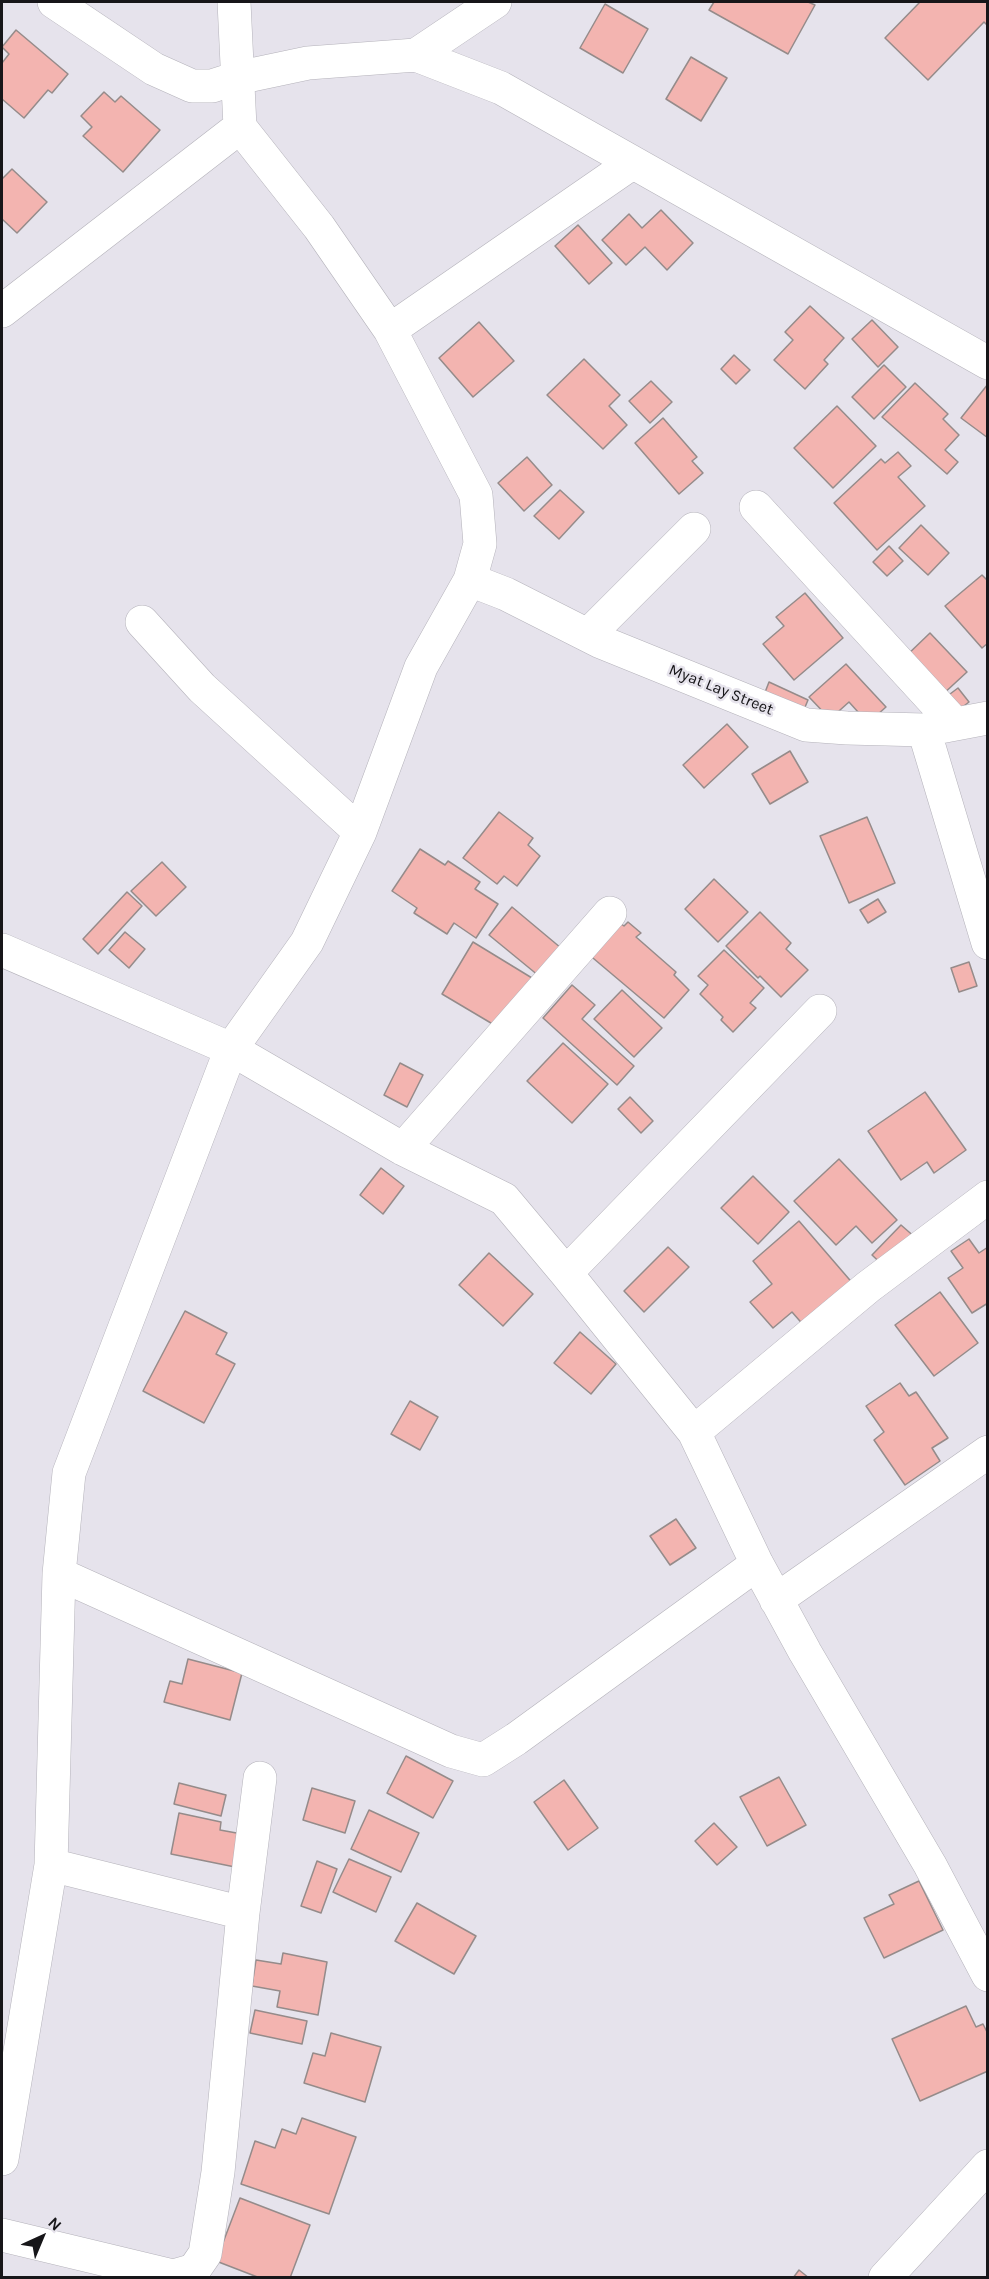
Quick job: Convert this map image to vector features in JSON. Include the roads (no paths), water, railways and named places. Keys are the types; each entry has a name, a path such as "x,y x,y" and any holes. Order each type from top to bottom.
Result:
{"street":[{"path":"54,2 154,69 192,86 212,86 237,78 308,63 416,55 501,88 987,363"},
{"path":"2,2159 51,1864 59,1574 69,1473 231,1050 307,942 360,832 421,667 470,580 480,544 476,495 390,330 319,227 240,127 234,2"},
{"path":"416,55 495,2"},
{"path":"2,311 240,127"},
{"path":"390,330 632,163"},
{"path":"756,507 955,724"},
{"path":"588,635 694,529"},
{"name":"Myat Lay Street","path":"470,580 506,594 588,635 806,725 924,730 987,718"},
{"path":"142,622 202,688 360,832"},
{"path":"924,730 987,943"},
{"path":"403,1149 610,913"},
{"path":"2,950 231,1050 403,1149 504,1199 694,1432 776,1600 930,1864 987,1975"},
{"path":"566,1273 820,1011"},
{"path":"694,1432 868,1287 987,1197"},
{"path":"776,1600 987,1452"},
{"path":"59,1574 452,1750 483,1760 516,1739 757,1564"},
{"path":"2,2235 173,2276 194,2270 205,2254 218,2172 243,1913 260,1778"},
{"path":"51,1864 243,1913"},
{"path":"885,2277 987,2166"}]}
